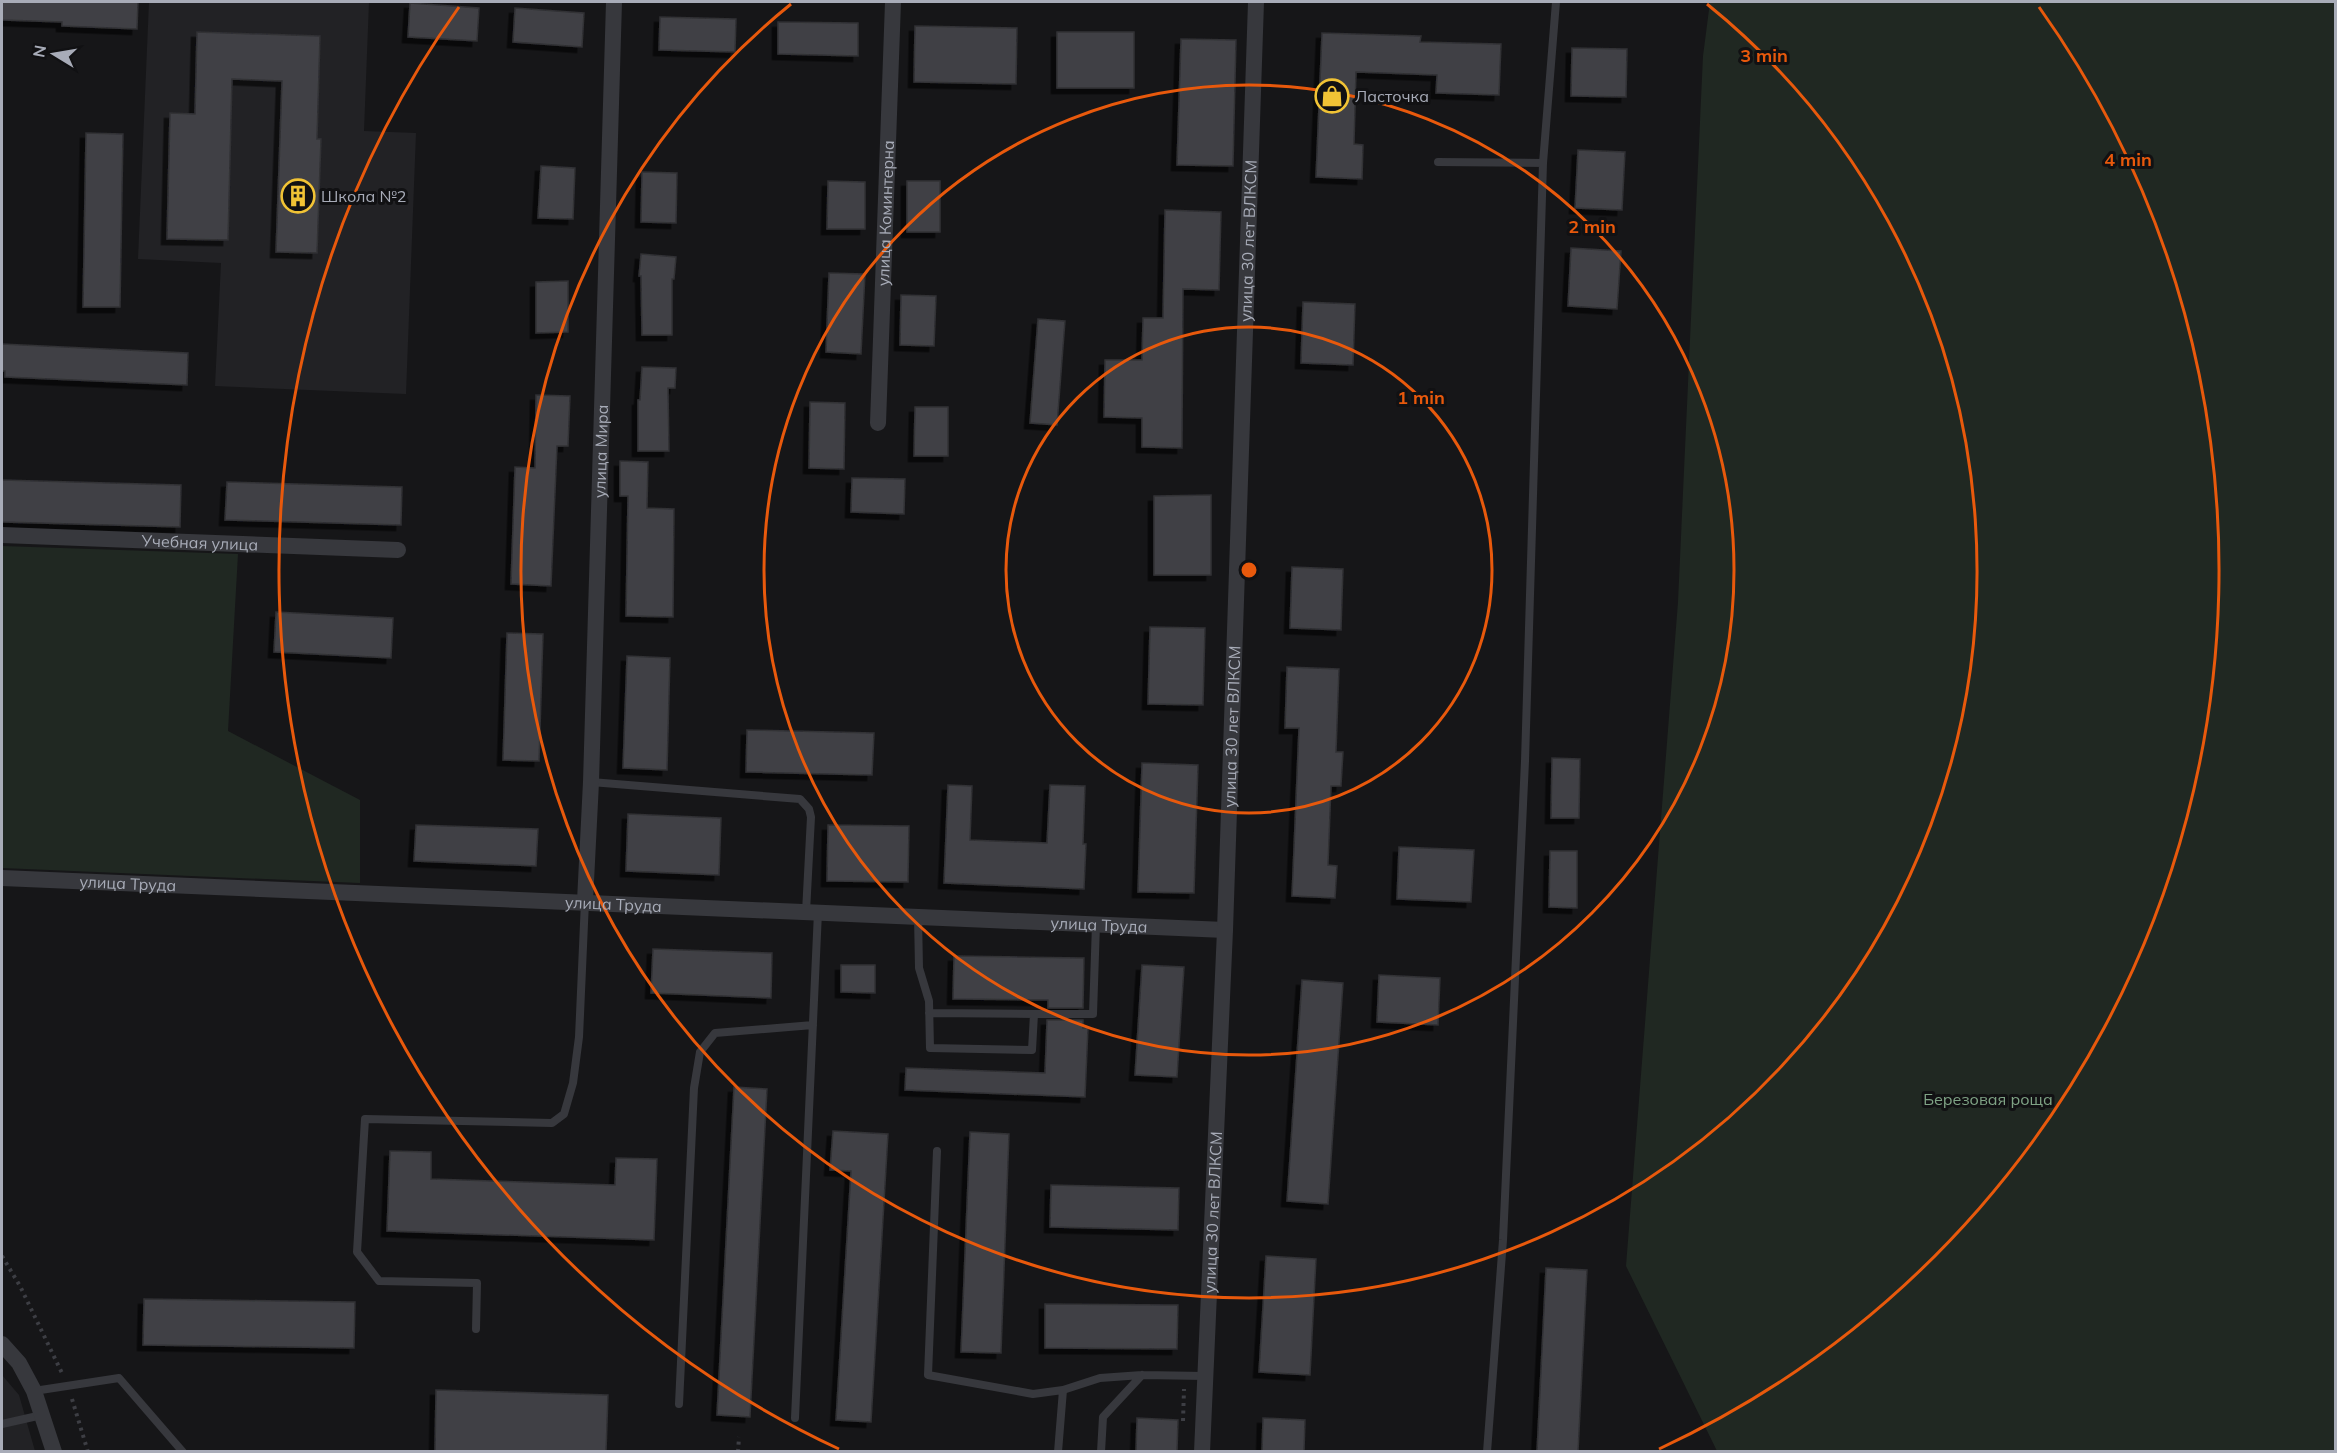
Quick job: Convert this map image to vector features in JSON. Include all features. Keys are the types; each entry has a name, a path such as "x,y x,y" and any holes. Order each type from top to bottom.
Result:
{"street":[{"name":"улица Мира","path":"585,902 591,782 614,2"},
{"name":"улица Коминтерна","path":"878,423 893,2"},
{"name":"улица 30 лет ВЛКСМ","path":"1202,1452 1225,930 1256,2"},
{"name":"Учебная улица","path":"2,535 398,550"},
{"name":"улица Труда","path":"2,878 1225,930"},
{"path":"2,1344 19,1363 34,1392 54,1452"}],"lane":[{"path":"1486,1452 1503,1240 1523,809 1543,164 1556,2"},
{"path":"1438,162 1543,164"},
{"path":"591,782 800,799 809,809 811,817 813,1025 795,1418"},
{"path":"476,1329 477,1283 379,1281 357,1252 365,1119 552,1123 564,1114 573,1083 579,1037 585,902"},
{"path":"918,916 919,968 929,1001 930,1048 1032,1050 1034,1014"},
{"path":"929,1012 1093,1014 1096,924"},
{"path":"679,1404 694,1088 700,1052 715,1033 813,1025"},
{"path":"937,1151 928,1375 1033,1394 1063,1390 1100,1378 1205,1376"},
{"path":"1101,1452 1103,1417 1142,1376"},
{"path":"34,1392 119,1378 183,1452"},
{"path":"1058,1452 1063,1390"},
{"path":"2,1424 42,1415"}],"path":[{"path":"2,1256 20,1286 68,1386 88,1452"},
{"path":"1183,1430 1185,1376"},
{"path":"738,1452 739,1437"}],"shaded area":[{"path":"149,2 369,2 364,131 416,133 406,394 215,386 221,263 138,259"},
{"path":"2,1375 19,1395 35,1451 2,1451"}],"green space":[{"name":"Березовая роща","path":"1710,2 2335,2 2335,1451 1717,1451 1626,1266 1678,602 1703,56"},
{"path":"2,546 238,554 228,731 360,800 360,883 2,868"}],"building":[{"path":"2,2 138,2 137,29 62,26 62,22 2,20"},
{"path":"410,3 479,8 477,41 408,37"},
{"path":"515,8 584,13 582,47 513,42"},
{"path":"660,17 736,19 735,52 659,50"},
{"path":"778,22 858,23 858,56 778,54"},
{"path":"915,26 1017,28 1016,84 914,82"},
{"name":"Школа №2","path":"197,32 320,36 317,139 321,139 317,253 276,252 282,81 232,79 228,240 167,239 170,113 195,114"},
{"path":"1057,32 1134,32 1134,88 1057,88"},
{"path":"1322,33 1421,36 1420,42 1501,44 1499,95 1436,93 1437,75 1356,72 1354,144 1363,145 1362,179 1316,177"},
{"path":"1181,39 1236,40 1233,166 1177,165"},
{"path":"1572,48 1627,49 1626,97 1571,96"},
{"path":"86,133 123,134 120,307 83,307"},
{"path":"1578,150 1625,152 1622,210 1575,208"},
{"path":"541,166 575,168 573,219 538,218"},
{"path":"642,172 677,173 676,223 641,222"},
{"path":"828,181 865,182 865,229 827,229"},
{"path":"907,181 940,181 940,232 907,232"},
{"path":"1165,210 1221,212 1219,290 1183,289 1182,448 1142,447 1142,418 1104,417 1105,360 1142,360 1143,318 1163,318"},
{"path":"1571,248 1621,251 1617,309 1568,306"},
{"path":"641,254 676,257 674,279 672,279 672,335 642,335 641,276 639,276"},
{"path":"829,273 865,274 861,354 826,352"},
{"path":"568,281 568,332 536,333 536,282"},
{"path":"901,295 936,296 934,346 900,345"},
{"path":"1303,302 1355,304 1353,365 1301,363"},
{"path":"1038,319 1065,321 1057,425 1030,423"},
{"path":"2,344 188,353 187,385 5,377 5,371 2,371"},
{"path":"642,367 676,368 675,388 668,388 669,451 638,451 638,400 640,400"},
{"path":"536,395 570,396 568,446 557,446 551,586 511,584 515,467 535,468"},
{"path":"810,402 845,403 844,469 809,468"},
{"path":"915,407 948,407 948,456 914,456"},
{"path":"620,461 648,462 647,508 674,509 673,617 626,616 628,496 620,496"},
{"path":"852,478 905,479 904,514 851,512"},
{"path":"2,480 181,485 180,527 2,522"},
{"path":"227,482 402,487 401,525 225,520"},
{"path":"1211,495 1211,575 1154,575 1154,496"},
{"path":"1292,567 1343,569 1341,630 1290,628"},
{"path":"276,612 393,618 391,658 274,652"},
{"path":"1150,627 1205,628 1203,705 1148,704"},
{"path":"507,633 543,634 539,761 503,760"},
{"path":"627,656 670,658 667,770 623,768"},
{"path":"1287,667 1339,669 1336,752 1343,752 1341,786 1331,786 1328,865 1337,866 1335,898 1292,896 1299,728 1285,728"},
{"path":"747,730 874,733 872,775 746,772"},
{"path":"1552,758 1580,759 1579,818 1551,818"},
{"path":"1142,763 1198,765 1194,893 1138,892"},
{"path":"948,785 972,786 970,840 1047,843 1050,785 1085,786 1084,889 944,883"},
{"path":"628,814 721,818 719,875 626,871"},
{"path":"416,825 538,829 536,866 414,861"},
{"path":"828,825 909,826 908,882 827,881"},
{"path":"1399,847 1474,850 1471,902 1397,899"},
{"path":"1550,851 1577,851 1577,908 1549,907"},
{"path":"653,949 772,953 771,998 651,993"},
{"path":"954,956 1084,958 1083,1008 1048,1008 1048,1000 953,999"},
{"path":"841,965 875,965 875,993 841,992"},
{"path":"1142,965 1184,967 1177,1077 1135,1075"},
{"path":"1379,975 1440,978 1438,1025 1377,1022"},
{"path":"1302,980 1343,983 1328,1204 1287,1201"},
{"path":"1047,1020 1083,1020 1083,1028 1088,1028 1085,1097 905,1090 906,1068 1045,1073"},
{"path":"734,1087 767,1089 750,1417 717,1415"},
{"path":"833,1131 888,1134 871,1422 836,1420 851,1171 830,1170"},
{"path":"970,1132 1009,1134 1001,1353 961,1352"},
{"path":"390,1151 431,1152 431,1179 615,1185 616,1158 657,1159 654,1240 387,1231"},
{"path":"1051,1185 1179,1188 1178,1230 1050,1227"},
{"path":"1266,1256 1316,1259 1310,1375 1259,1372"},
{"path":"1546,1268 1587,1270 1578,1452 1537,1452"},
{"path":"144,1299 355,1302 354,1348 143,1345"},
{"path":"1045,1304 1178,1305 1177,1349 1045,1348"},
{"path":"436,1390 608,1395 606,1452 435,1452"},
{"path":"1137,1418 1178,1420 1177,1452 1136,1452"},
{"path":"1263,1418 1305,1420 1304,1452 1262,1452"}],"place":[{"name":"Ласточка","path":"1332,96"},
{"name":"Школа №2","path":"298,196"}]}
